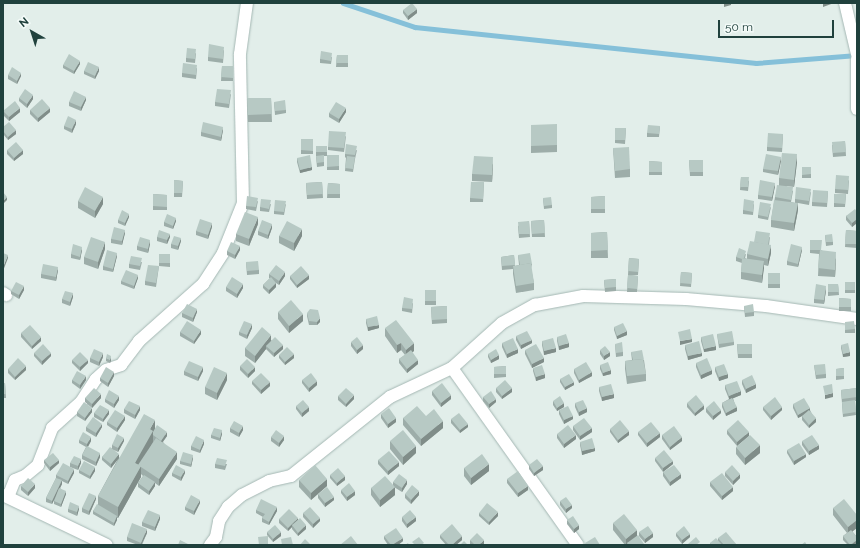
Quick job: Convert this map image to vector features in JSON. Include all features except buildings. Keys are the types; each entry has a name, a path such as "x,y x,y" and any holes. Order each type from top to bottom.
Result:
{"street":[{"path":"107,545 5,496 15,480 25,476 38,465 52,428 81,402 96,379 106,370 120,365 139,341 203,284 223,253 243,203 240,54 248,3"},
{"path":"845,3 857,54"},
{"path":"857,59 857,109"},
{"path":"210,545 222,516 228,506 242,495 269,481 291,476 390,397 452,368 509,319 535,305 583,296 693,300 766,306 857,319"},
{"path":"452,368 578,545"}],"waterway":[{"path":"343,3 415,27 756,63 857,55"}]}
